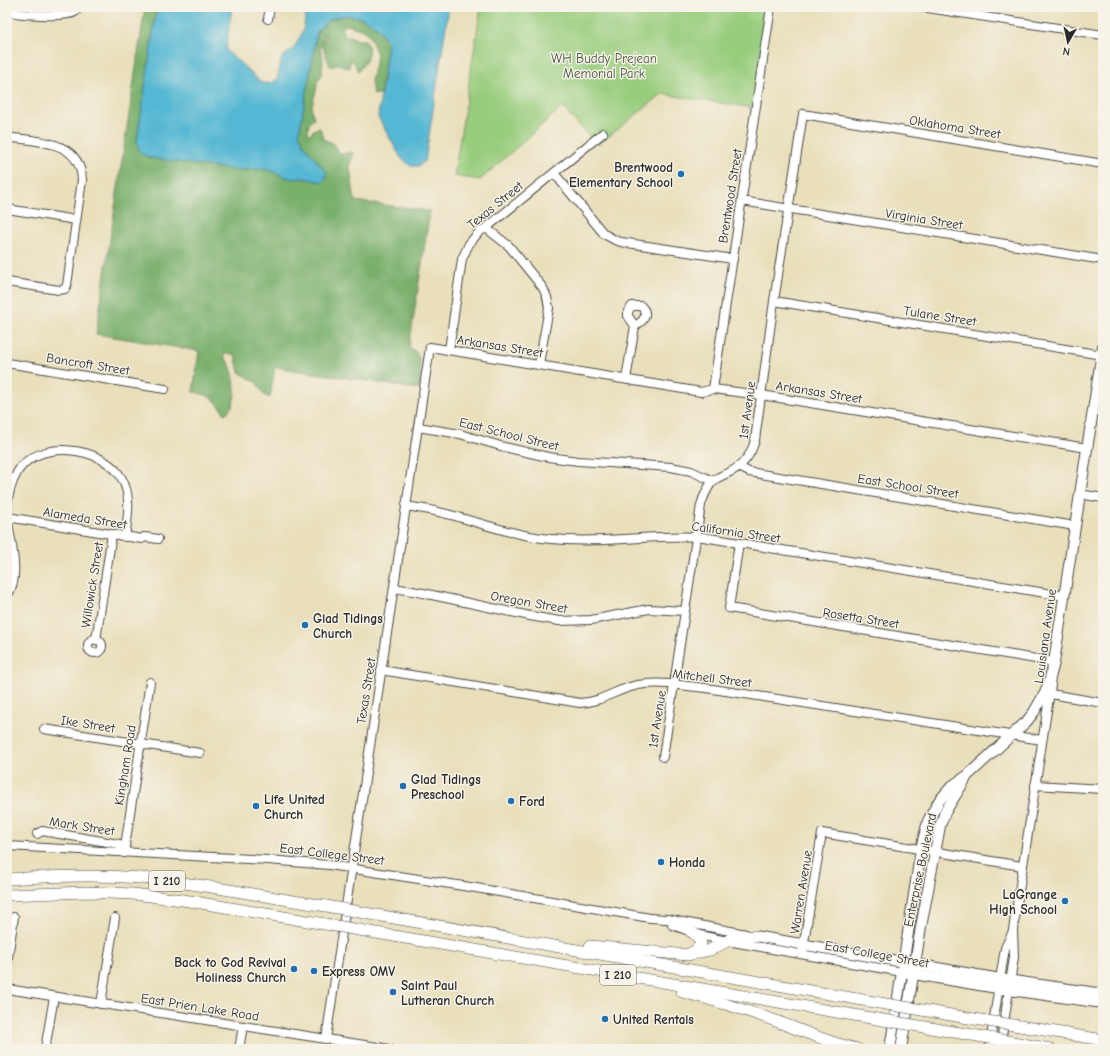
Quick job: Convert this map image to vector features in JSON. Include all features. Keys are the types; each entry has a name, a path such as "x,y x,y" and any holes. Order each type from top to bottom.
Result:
{"highway":[{"name":"I 210","path":"7,879 71,876 142,878 197,885 1103,1040"},
{"name":"I 210","path":"7,895 86,892 133,894 183,900 1050,1049"},
{"path":"688,955 696,951 700,947 701,943 696,935 690,931"},
{"path":"479,934 524,936 604,948 688,955 710,950 733,938 755,936"},
{"path":"615,974 719,1002 773,1020 840,1049"},
{"path":"812,1036 857,1049"}],"main road":[{"name":"Louisiana Avenue","path":"967,776 1026,721 1047,694 1054,662 1102,350"},
{"name":"Enterprise Boulevard","path":"890,1049 921,849 928,821 938,801 952,786 967,776"},
{"name":"Enterprise Boulevard","path":"901,1049 921,927 940,826 945,812 967,776"},
{"name":"East College Street","path":"755,936 803,949 999,984 1103,994"},
{"name":"East College Street","path":"1010,985 1103,1003"}],"street":[{"path":"7,12 26,15 59,14 73,13 77,11 78,7"},
{"path":"268,20 270,7"},
{"name":"Brentwood Street","path":"713,389 771,7"},
{"path":"921,7 1103,35"},
{"name":"Oklahoma Street","path":"803,114 1103,164"},
{"name":"1st Avenue","path":"663,757 702,503 712,481 740,467 754,446 774,301 803,114"},
{"name":"Texas Street","path":"449,350 462,259 469,244 479,232 486,228 603,133"},
{"path":"7,136 57,145 69,151 73,154 79,165 82,180 67,285 65,289 60,290 7,282"},
{"path":"554,173 604,234 610,238 621,242 733,259"},
{"name":"Virginia Street","path":"742,201 1103,260"},
{"path":"7,209 76,220"},
{"path":"486,228 509,246 543,288 547,297 549,308 539,364"},
{"name":"Tulane Street","path":"774,301 1102,350"},
{"path":"626,379 635,326"},
{"name":"Texas Street","path":"326,1039 430,347"},
{"name":"Arkansas Street","path":"430,347 701,392 713,389 761,395 1087,448"},
{"name":"Bancroft Street","path":"7,363 165,389"},
{"name":"East School Street","path":"418,427 460,434 504,447 548,457 578,461 671,467 691,472 712,481"},
{"path":"7,596 12,588 15,571 7,517 7,506 17,472 22,465 35,455 59,450 73,451 93,456 106,462 112,467 121,477 126,488 128,504 125,537"},
{"name":"East School Street","path":"740,467 746,471 1075,526"},
{"path":"1079,494 1103,498"},
{"name":"California Street","path":"406,506 450,515 505,531 549,539 589,540 696,537 1064,596"},
{"name":"Alameda Street","path":"7,517 142,540 144,537 158,539"},
{"name":"Willowick Street","path":"96,640 112,534"},
{"name":"Rosetta Street","path":"739,543 729,608 1054,662"},
{"name":"Oregon Street","path":"394,588 559,621 591,620 649,609 685,611"},
{"name":"Mitchell Street","path":"381,670 580,703 598,701 639,685 674,685 714,689 1042,740"},
{"name":"Kingham Road","path":"124,849 150,682"},
{"path":"1047,694 1103,703"},
{"name":"Louisiana Avenue","path":"1000,1049 1014,957 1013,930 1042,740 1047,694"},
{"name":"Ike Street","path":"44,729 200,753"},
{"path":"1034,785 1103,790"},
{"name":"Mark Street","path":"36,834 42,831 124,849"},
{"name":"Warren Avenue","path":"803,949 822,833 921,849"},
{"name":"East College Street","path":"7,846 124,849 351,867 755,936"},
{"path":"921,849 1022,866"},
{"path":"7,964 14,917"},
{"path":"101,1004 115,918"},
{"name":"East College Street","path":"650,918 727,941 803,949"},
{"name":"Louisiana Avenue","path":"990,1049 1005,948 1013,930"},
{"name":"East Prien Lake Road","path":"7,989 390,1049"},
{"path":"45,1049 54,997"},
{"path":"239,1049 242,1026"}],"green space":[{"path":"145,7 157,7 137,141 236,170 266,169 291,179 303,178 322,182 326,172 305,146 299,134 317,32 328,20 347,15 362,18 378,28 388,43 380,95 373,94 371,81 377,55 367,32 349,25 343,26 342,30 344,36 365,40 367,44 368,56 358,72 351,59 349,68 340,64 333,67 330,66 322,45 326,36 324,35 320,48 323,58 322,73 317,81 312,109 314,118 309,123 308,134 311,134 314,129 320,128 324,140 334,144 339,153 342,154 352,152 354,154 350,163 350,169 355,201 430,211 409,347 416,352 419,358 419,389 275,367 270,398 264,395 257,383 239,372 235,354 225,354 224,357 230,364 234,377 235,391 233,405 225,414 212,398 204,394 193,392 199,351 96,334"},
{"name":"WH Buddy Prejean Memorial Park","path":"481,7 769,7 754,108 662,94 598,145 562,107 480,180 454,176"}],"water":[{"path":"157,7 232,7 226,50 262,83 271,83 277,79 282,57 294,48 303,31 307,7 449,7 425,161 419,166 411,166 401,158 378,117 388,43 378,28 362,18 347,15 328,20 317,32 299,134 305,146 326,172 326,178 322,182 303,178 291,179 266,169 236,170 150,158 139,152 137,141"}],"place":[{"name":"Brentwood Elementary School","path":"681,174"},
{"name":"Glad Tidings Church","path":"305,625"},
{"name":"Glad Tidings Preschool","path":"403,786"},
{"name":"Ford","path":"511,801"},
{"name":"Life United Church","path":"256,806"},
{"name":"Honda","path":"661,862"},
{"name":"LaGrange High School","path":"1065,901"},
{"name":"Back to God Revival Holiness Church","path":"294,969"},
{"name":"Express OMV","path":"314,971"},
{"name":"Saint Paul Lutheran Church","path":"393,992"},
{"name":"United Rentals","path":"605,1019"}]}
